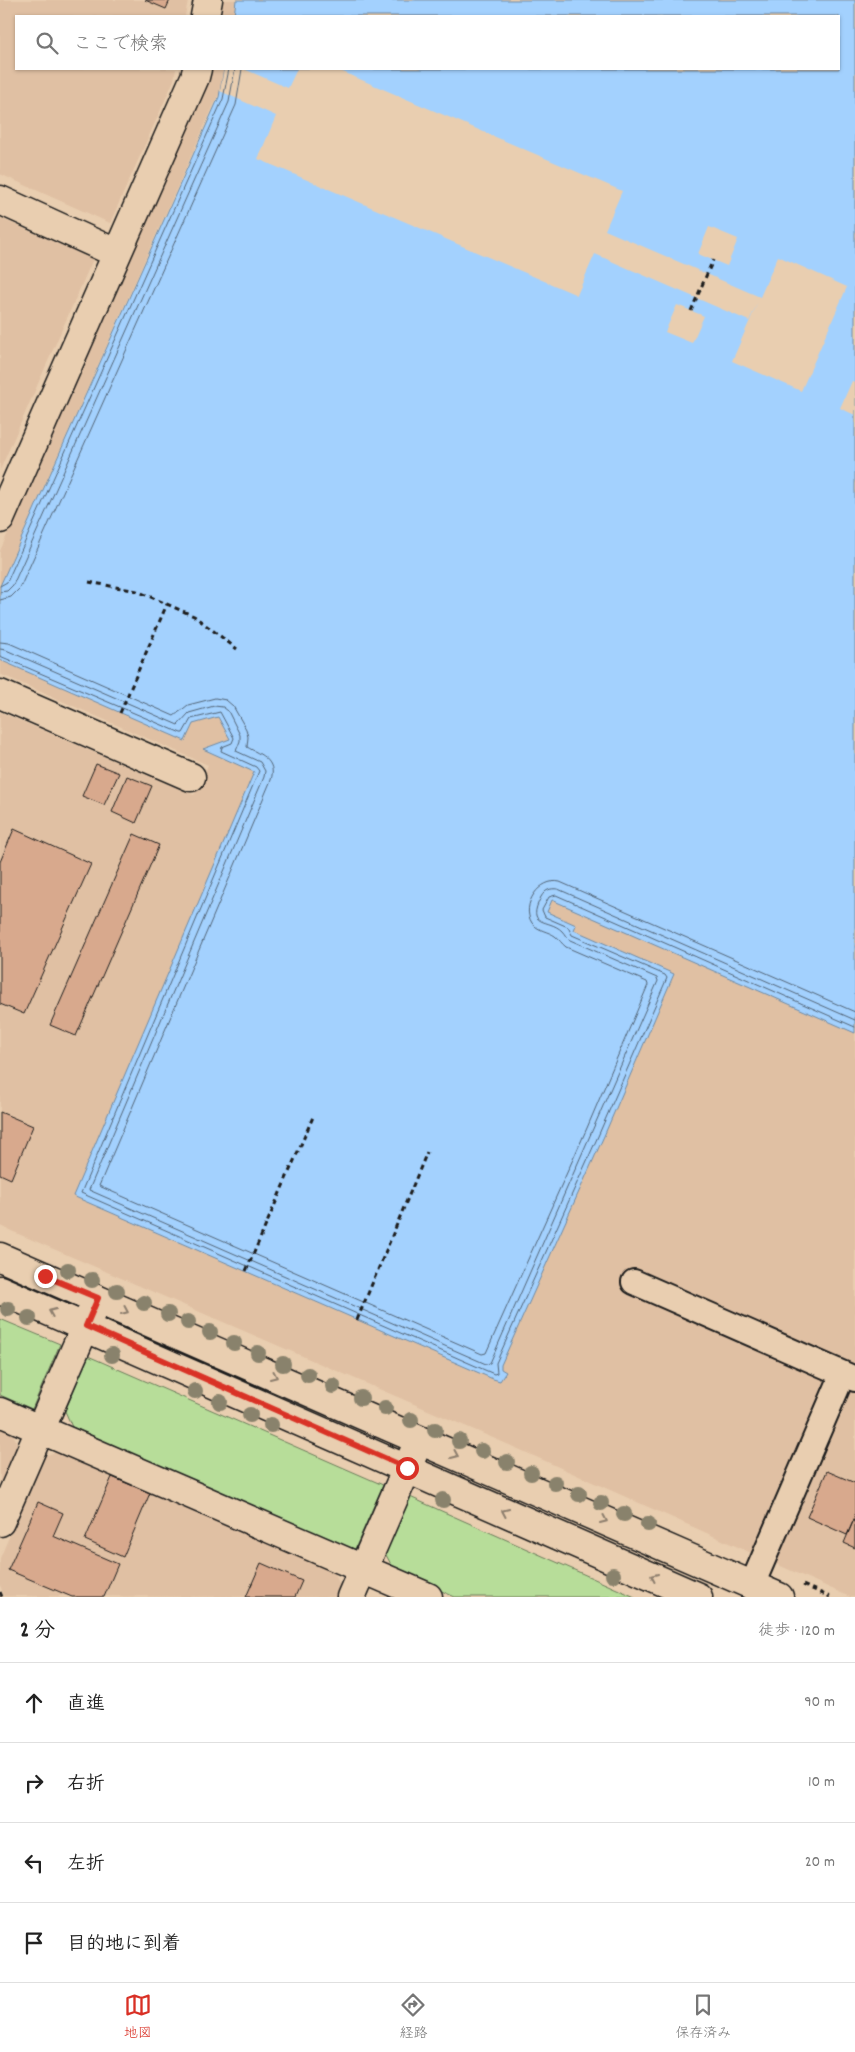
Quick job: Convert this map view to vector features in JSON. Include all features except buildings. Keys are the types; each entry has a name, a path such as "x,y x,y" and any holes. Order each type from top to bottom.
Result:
{"street":[{"path":"205,15 208,0"},
{"path":"0,519 197,70"},
{"path":"0,200 116,252"},
{"path":"0,694 191,778"},
{"path":"0,1257 98,1298 419,1440 749,1591 779,1597"},
{"path":"634,1282 849,1376 749,1591"},
{"path":"0,1290 86,1326 698,1597"},
{"path":"0,1522 98,1298"},
{"path":"0,1412 428,1597"},
{"path":"351,1597 419,1440"}],"path":[{"path":"691,311 713,260"},
{"path":"89,582 137,590 194,616 237,649"},
{"path":"120,713 167,604"},
{"path":"246,1271 313,1116"},
{"path":"357,1320 427,1152"},
{"path":"0,1592 2,1597"}],"shaded area":[{"path":"0,0 188,0 185,15 15,15 15,70 176,70 174,80 110,223 0,174"},
{"path":"219,0 236,0 234,15 217,15"},
{"path":"208,70 224,70 220,91 0,585 0,551 205,85"},
{"path":"0,218 93,259 0,470"},
{"path":"0,660 185,741 193,724 218,717 230,739 204,749 255,772 74,1196 493,1379 500,1380 505,1372 501,1369 501,1365 604,1136 674,974 573,930 575,925 547,912 552,899 855,1033 855,1597 850,1597 507,1444 0,1226 0,712 194,795 208,765 0,674"},
{"path":"0,1422 10,1427 18,1445 0,1487"},
{"path":"65,1449 332,1565 341,1589 338,1597 4,1596 0,1585 0,1558 44,1456"}],"green space":[{"path":"0,1319 60,1344 32,1409 0,1395"},
{"path":"88,1356 383,1485 354,1551 72,1427 65,1411"},
{"path":"410,1497 635,1597 455,1597 394,1570 385,1553"}],"water":[{"path":"236,0 855,0 855,1033 552,900 547,912 576,925 574,930 674,974 604,1136 501,1365 501,1369 506,1372 500,1381 73,1196 254,772 203,749 230,739 218,717 193,724 185,741 0,660 0,586 219,97 224,70 840,70 840,15 234,15"}],"pier":[{"path":"224,70 246,70 288,88 297,70 338,70 622,191 605,230 760,297 778,256 847,287 801,391 732,361 758,302 749,321 595,254 577,295 258,159 276,116 220,91"},
{"path":"709,227 738,239 727,266 698,254"},
{"path":"677,305 704,316 692,343 665,332"},
{"path":"852,381 855,382 855,415 840,408"}],"route":[{"path":"45,1276 98,1298 86,1326 407,1468"}]}
